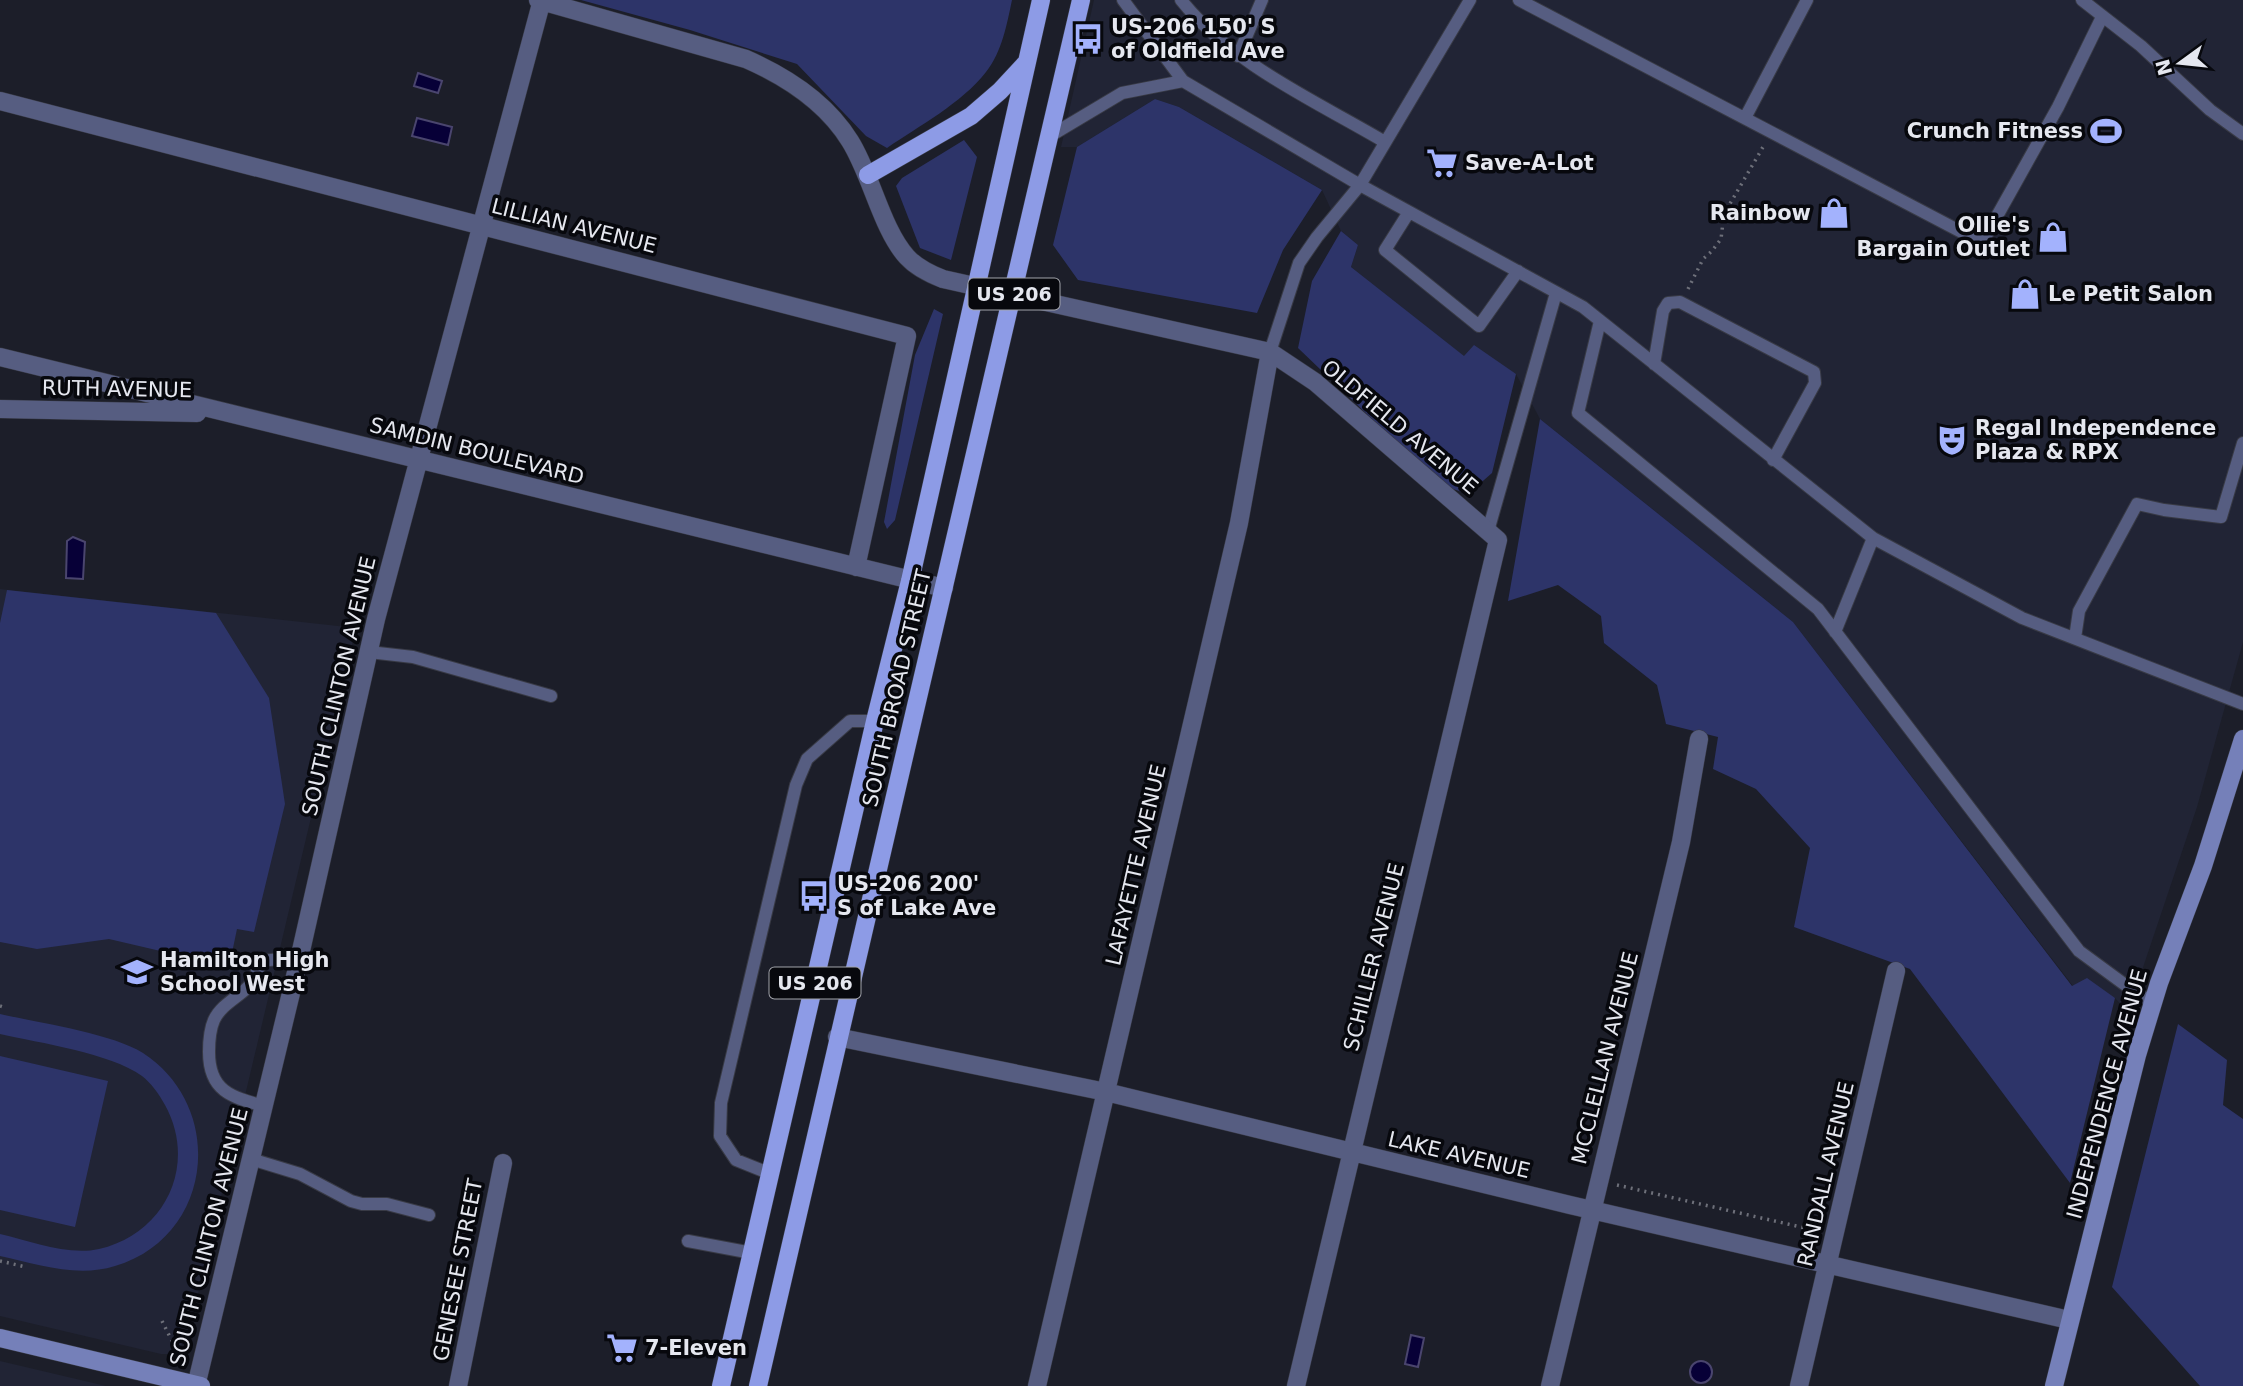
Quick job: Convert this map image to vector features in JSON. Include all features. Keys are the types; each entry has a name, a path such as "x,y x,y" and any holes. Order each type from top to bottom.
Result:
{"main road":[{"name":"SOUTH BROAD STREET","path":"721,1386 911,581 1041,0"},
{"name":"SOUTH BROAD STREET","path":"758,1386 837,1037 1014,294 1081,0"},
{"path":"868,175 971,116 1000,91 1026,63"}],"street":[{"path":"540,0 746,59 777,73 805,91 829,114 850,140 868,175 895,241 907,258 923,271 943,279 1270,352"},
{"name":"SOUTH CLINTON AVENUE","path":"198,1386 369,652 540,0"},
{"name":"LILLIAN AVENUE","path":"0,101 908,336 856,567"},
{"name":"OLDFIELD AVENUE","path":"1270,352 1315,382 1493,536"},
{"name":"LAFAYETTE AVENUE","path":"1037,1386 1239,523 1270,352"},
{"name":"SAMDIN BOULEVARD","path":"0,357 944,588"},
{"name":"RUTH AVENUE","path":"0,409 232,414"},
{"name":"SCHILLER AVENUE","path":"1296,1386 1493,536"},
{"name":"MCCLELLAN AVENUE","path":"1550,1386 1681,842 1699,739"},
{"name":"INDEPENDENCE AVENUE","path":"2054,1386 2137,1055 2203,866 2243,739"},
{"name":"RANDALL AVENUE","path":"1799,1386 1896,971"},
{"name":"LAKE AVENUE","path":"837,1037 1106,1092 1591,1209 2069,1320"},
{"name":"GENESEE STREET","path":"458,1386 503,1163"},
{"path":"0,1338 198,1386"}],"lane":[{"path":"1123,0 1182,81 1360,185 1583,307 1872,538 2022,618 2243,704"},
{"path":"1181,0 1199,23 1238,56 1385,142"},
{"path":"1238,56 1262,0"},
{"path":"1270,352 1300,263 1317,237 1360,185 1470,0"},
{"path":"1519,0 1973,238 1981,238 1987,234 2058,107 2102,17"},
{"path":"1745,118 1807,0"},
{"path":"2082,0 2141,46 2210,110 2243,134"},
{"path":"1050,136 1122,93 1182,81"},
{"path":"1409,212 1385,250 1479,326 1518,271"},
{"path":"1493,536 1556,293"},
{"path":"1654,364 1663,311 1668,303 1675,302 1814,372 1815,383 1773,460"},
{"path":"1600,321 1578,413 1818,609 2079,951 2128,988 2153,1003"},
{"path":"2075,638 2079,611 2137,503 2164,510 2221,517 2243,443"},
{"path":"1835,632 1872,538"},
{"path":"369,652 413,657 551,696"},
{"path":"771,1174 736,1160 720,1136 721,1103 796,785 807,759 849,721 876,721"},
{"path":"264,1106 235,1098 219,1087 209,1068 209,1047 214,1020 229,1001 240,995 254,981 262,963 269,959 298,964"},
{"path":"251,1159 300,1174 351,1201 387,1204 429,1215"},
{"path":"688,1241 752,1253"}],"path":[{"path":"1685,305 1688,286 1703,258 1721,239 1724,214 1772,132"},
{"path":"1617,1185 1814,1230"},
{"path":"0,1261 26,1267"},
{"path":"162,1321 175,1347"}],"shaded area":[{"path":"581,0 1012,0 1000,47 986,72 953,104 887,148 866,136 797,64 690,30"},
{"path":"1094,0 2243,0 2243,642 2197,807 2128,1012 2115,998 2073,986 1793,622 1540,419 1516,374 1464,357 1351,267 1358,245 1341,231 1322,190 1179,107 1155,99 1077,147 1061,147"},
{"path":"418,73 442,81 438,93 414,86"},
{"path":"1155,99 1179,107 1322,190 1283,250 1257,313 1078,280 1053,245 1077,147"},
{"path":"417,118 452,127 448,145 412,136"},
{"path":"964,140 977,157 951,260 920,248 896,186 902,178"},
{"path":"1341,231 1358,245 1351,267 1464,356 1474,345 1516,374 1492,473 1468,494 1441,485 1298,348 1312,281"},
{"path":"934,309 943,314 895,520 887,529 884,522 915,355"},
{"path":"1540,419 1793,622 2072,986 2087,978 2115,998 2070,1183 1910,969 1794,927 1810,848 1756,789 1713,769 1718,737 1666,724 1657,685 1604,643 1601,616 1558,585 1508,601"},
{"path":"73,537 85,542 83,579 66,578 67,541"},
{"name":"Hamilton High School West","path":"0,589 356,628 187,1340 170,1354 0,1316"},
{"path":"7,590 216,613 269,698 285,804 254,932 237,929 229,967 109,939 37,949 0,942 0,623"},
{"path":"0,1014 94,1034 129,1046 143,1053 170,1077 188,1105 197,1137 197,1169 189,1200 173,1228 148,1251 115,1266 86,1271 0,1256 0,1234 75,1251 99,1249 122,1241 142,1229 158,1213 169,1194 176,1173 178,1151 174,1128 165,1105 155,1089 142,1076 94,1055 0,1034"},
{"path":"2178,1024 2227,1060 2223,1105 2243,1119 2243,1386 2200,1386 2112,1287"},
{"path":"0,1056 108,1081 75,1227 0,1210"},
{"path":"1411,1335 1424,1338 1418,1367 1405,1364"},
{"path":"0,1361 106,1386 0,1386"},
{"path":"1701,1361 1709,1364 1712,1372 1709,1380 1701,1383 1693,1380 1690,1372 1693,1364"}],"place":[{"name":"US-206 150' S of Oldfield Ave","path":"1088,39"},
{"name":"Crunch Fitness","path":"2106,131"},
{"name":"Save-A-Lot","path":"1442,163"},
{"name":"Rainbow","path":"1834,213"},
{"name":"Ollie's Bargain Outlet","path":"2053,237"},
{"name":"Le Petit Salon","path":"2025,294"},
{"name":"Regal Independence Plaza & RPX","path":"1952,440"},
{"name":"US-206 200' S of Lake Ave","path":"814,896"},
{"name":"Hamilton High School West","path":"137,972"},
{"name":"7-Eleven","path":"622,1348"}]}
